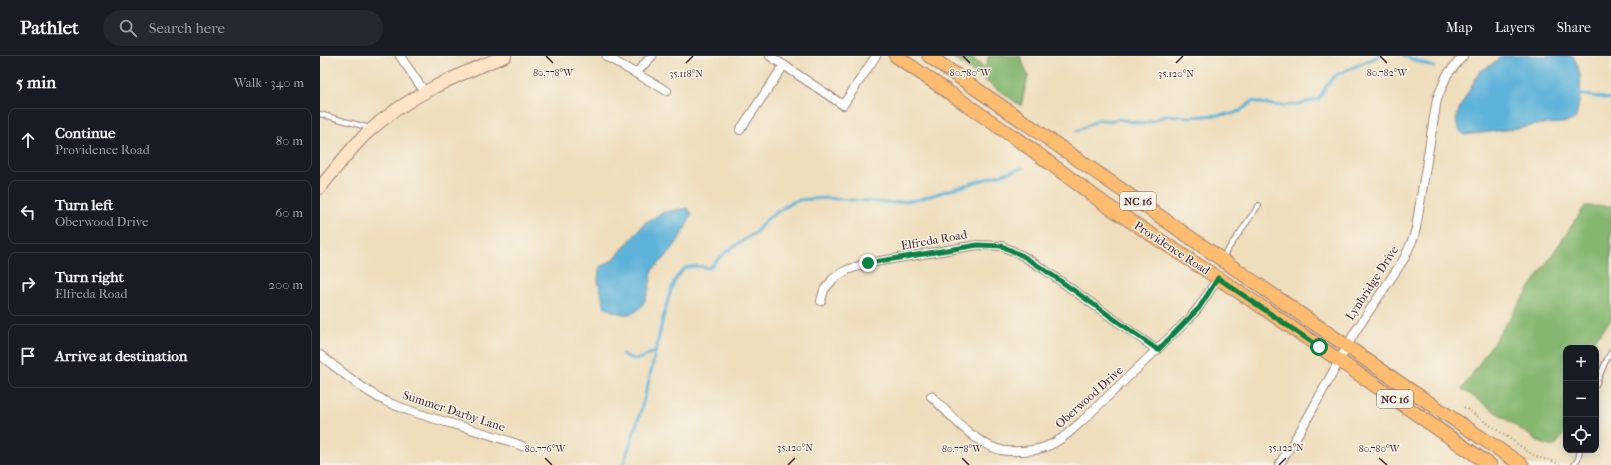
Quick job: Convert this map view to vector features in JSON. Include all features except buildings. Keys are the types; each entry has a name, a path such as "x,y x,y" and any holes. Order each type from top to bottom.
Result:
{"main road":[{"name":"Providence Road","path":"896,56 1031,149 1106,205 1218,278 1490,465"},
{"name":"Providence Road","path":"929,56 1347,346 1522,465"}],"street":[{"path":"400,56 424,92"},
{"path":"320,188 345,156 372,128 389,114 424,92 456,76 505,56"},
{"path":"636,73 652,56"},
{"path":"770,56 843,105 876,56"},
{"name":"Lynbridge Drive","path":"1279,465 1347,346 1404,259 1413,239 1420,208 1436,98 1447,75 1463,56"},
{"path":"607,57 667,91"},
{"path":"740,130 784,65"},
{"name":"Elfreda Road","path":"821,301 824,290 834,278 847,270 868,263 978,245 1002,246 1023,256 1045,270 1158,350"},
{"name":"Oberwood Drive","path":"931,396 961,425 989,446 1001,450 1014,451 1041,449 1063,438 1158,350 1199,308 1218,278"},
{"name":"Summer Darby Lane","path":"320,355 360,386 384,400 419,414 487,433 522,446"}],"lane":[{"path":"320,114 372,128"},
{"path":"1222,258 1258,205"},
{"path":"1598,381 1611,352"},
{"path":"1574,465 1579,453"}],"path":[{"path":"1464,407 1533,455 1538,458 1550,460 1560,465"}],"green space":[{"path":"950,56 968,56 985,68 989,56 1020,56 1028,76 1021,106"},
{"path":"1585,206 1611,206 1611,320 1592,345 1563,345 1563,435 1555,446 1549,446 1541,443 1462,389"}],"water":[{"path":"1502,56 1573,56 1577,64 1580,79 1580,94 1576,118 1564,123 1542,124 1464,135 1458,129 1456,120 1460,107 1480,71 1491,65"},
{"path":"688,208 692,214 688,223 671,251 652,270 649,289 640,309 626,314 605,308 598,281 599,268 614,259 646,222 664,212"}],"waterway":[{"path":"1077,131 1098,120 1109,121 1119,119 1143,124 1168,115 1189,117 1231,114 1240,111 1253,101 1279,106 1309,102 1319,99 1326,86 1336,75 1379,56"},
{"path":"1404,56 1434,67"},
{"path":"1577,94 1611,99"},
{"path":"623,465 643,402 670,292 676,278 684,269 694,266 709,268 727,251 755,233 767,219 789,204 799,200 825,198 894,203 920,199 1022,168"},
{"path":"622,354 627,357 639,359 655,351"}],"route":[{"path":"868,263 978,245 1002,246 1023,256 1045,270 1158,350 1199,308 1218,278 1319,347"}]}
